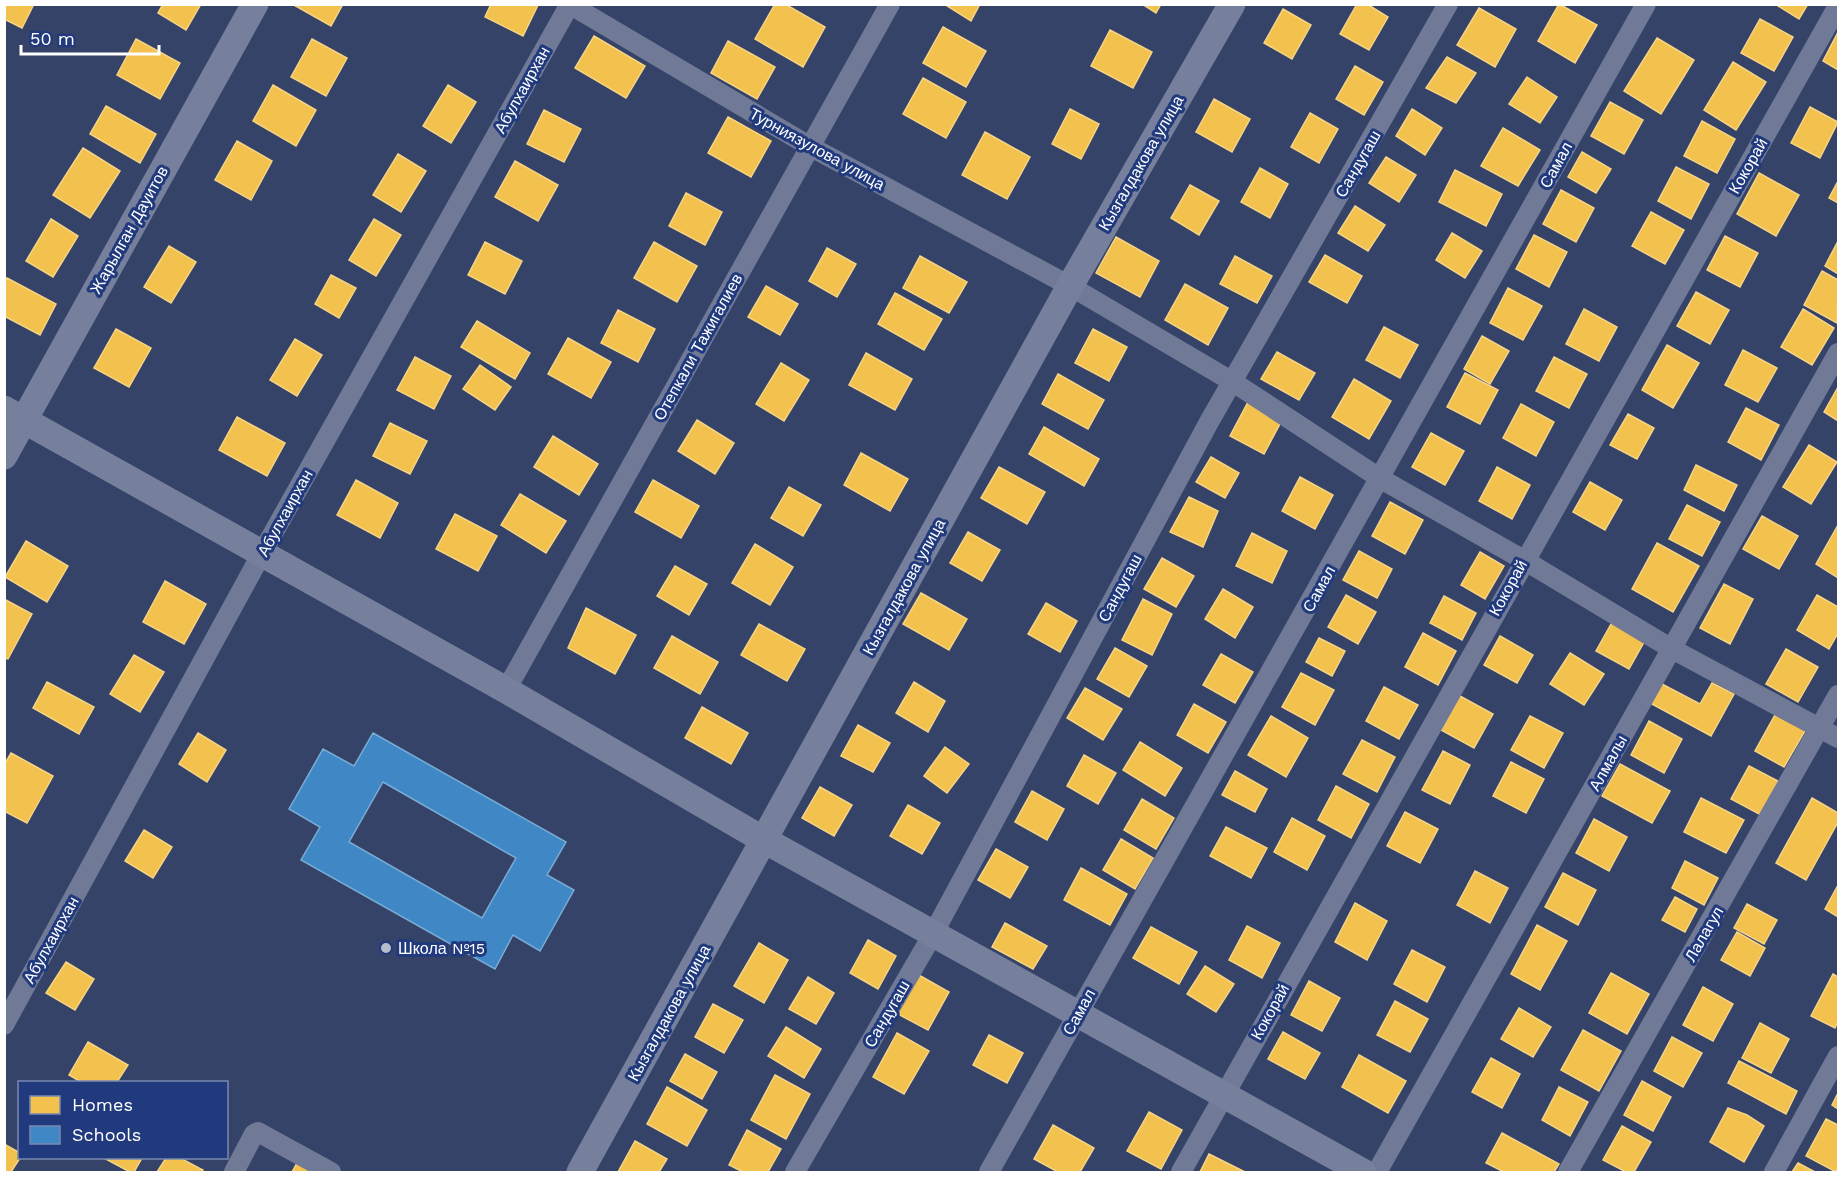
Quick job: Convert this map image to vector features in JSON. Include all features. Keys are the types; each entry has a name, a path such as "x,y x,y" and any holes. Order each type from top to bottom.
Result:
{"street":[{"name":"Жарылган Дауитов","path":"4,456 14,414 255,4"},
{"name":"Отепкали Тажигалиев","path":"506,690 890,4"},
{"name":"Кызгалдакова улица","path":"580,1173 1070,286 1232,4"},
{"name":"Сандугаш","path":"795,1173 933,934 1209,423 1448,4"},
{"name":"Самал","path":"989,1173 1646,4"},
{"name":"Турниязулова улица","path":"570,5 811,147 1070,286 1233,382 1381,479 1672,648 1839,738"},
{"name":"Абулхаирхан","path":"4,1025 262,554 570,5"},
{"name":"Кокорай","path":"1181,1173 1524,560 1839,6"},
{"name":"Алмалы","path":"1377,1173 1839,353"},
{"path":"14,414 506,690 764,840 1363,1173"},
{"name":"Лалагул","path":"1568,1173 1839,695"},
{"path":"1774,1173 1839,1056"},
{"path":"234,1173 254,1134 258,1132 331,1173"}],"building: Homes":[{"path":"4,4 34,4 22,28 4,19"},
{"path":"163,4 201,4 186,30 158,13"},
{"path":"292,4 343,4 331,26"},
{"path":"491,4 538,5 523,36 485,17"},
{"path":"775,4 785,4 825,27 803,67 755,39"},
{"path":"944,4 980,4 971,21"},
{"path":"1142,4 1161,4 1156,13"},
{"path":"1357,4 1367,4 1388,17 1369,50 1340,34"},
{"path":"1559,4 1597,25 1575,63 1538,41"},
{"path":"1775,4 1808,4 1799,19"},
{"path":"1479,8 1516,29 1495,67 1457,45"},
{"path":"1283,9 1311,25 1292,59 1264,43"},
{"path":"1760,19 1793,37 1774,71 1741,53"},
{"path":"943,27 986,51 966,87 923,63"},
{"path":"1110,30 1152,52 1133,88 1091,66"},
{"path":"1838,32 1838,70 1823,61"},
{"path":"594,36 645,66 626,98 575,68"},
{"path":"1657,38 1694,60 1661,114 1624,91"},
{"path":"136,39 180,63 160,99 117,75"},
{"path":"312,39 347,58 326,96 291,77"},
{"path":"728,41 775,67 757,99 711,73"},
{"path":"1447,57 1476,73 1456,103 1426,88"},
{"path":"1733,62 1766,82 1736,130 1704,110"},
{"path":"1355,66 1383,82 1364,115 1336,99"},
{"path":"1527,77 1557,97 1540,123 1509,104"},
{"path":"923,78 966,102 946,138 903,114"},
{"path":"273,85 316,110 296,146 253,121"},
{"path":"448,85 476,102 451,143 423,126"},
{"path":"1214,99 1250,119 1232,152 1196,132"},
{"path":"1610,102 1643,120 1624,154 1591,136"},
{"path":"106,106 156,134 140,163 90,134"},
{"path":"1810,107 1838,122 1820,158 1791,143"},
{"path":"1070,109 1099,124 1081,159 1052,144"},
{"path":"1412,109 1442,128 1425,155 1396,136"},
{"path":"544,110 581,129 564,162 527,144"},
{"path":"1310,113 1338,129 1319,163 1291,147"},
{"path":"728,117 771,141 751,177 708,153"},
{"path":"1702,121 1735,139 1717,173 1684,156"},
{"path":"1503,128 1540,150 1518,186 1481,166"},
{"path":"985,132 1030,157 1007,199 962,175"},
{"path":"237,141 272,161 251,200 215,180"},
{"path":"83,148 120,171 90,218 53,195"},
{"path":"1582,152 1611,169 1596,193 1568,177"},
{"path":"398,154 426,171 401,212 373,195"},
{"path":"1386,157 1416,175 1399,202 1369,183"},
{"path":"515,161 558,185 538,221 495,197"},
{"path":"1676,167 1709,184 1691,219 1658,201"},
{"path":"1260,168 1288,184 1270,218 1241,202"},
{"path":"1455,170 1502,194 1486,226 1439,202"},
{"path":"1759,173 1799,195 1776,236 1737,214"},
{"path":"1838,181 1838,203 1829,198"},
{"path":"1190,185 1219,201 1199,235 1171,218"},
{"path":"1561,190 1594,208 1576,242 1543,224"},
{"path":"686,193 722,212 705,245 669,226"},
{"path":"1355,206 1385,225 1368,251 1338,233"},
{"path":"1651,212 1684,230 1665,264 1632,246"},
{"path":"51,219 78,236 53,277 26,261"},
{"path":"374,219 401,235 376,276 349,260"},
{"path":"1452,233 1482,251 1465,278 1436,260"},
{"path":"1534,235 1567,252 1549,287 1516,269"},
{"path":"1725,236 1758,253 1740,287 1707,270"},
{"path":"1116,237 1159,261 1140,297 1096,273"},
{"path":"1838,241 1838,274 1825,266"},
{"path":"485,242 522,261 505,294 468,275"},
{"path":"654,242 697,266 677,302 634,278"},
{"path":"169,246 196,262 171,303 144,287"},
{"path":"827,248 856,264 837,297 809,281"},
{"path":"1325,255 1362,276 1347,303 1309,282"},
{"path":"920,256 967,282 949,313 903,288"},
{"path":"1235,256 1272,276 1257,303 1220,284"},
{"path":"1822,271 1838,280 1837,323 1804,305"},
{"path":"331,275 356,288 339,318 315,304"},
{"path":"7,278 56,304 40,335 4,316 4,283"},
{"path":"1185,284 1228,308 1208,345 1165,320"},
{"path":"766,286 798,304 780,335 748,317"},
{"path":"1508,288 1542,306 1523,340 1490,323"},
{"path":"1696,292 1729,310 1710,344 1677,326"},
{"path":"895,293 942,319 924,350 878,324"},
{"path":"1584,309 1617,327 1599,361 1566,344"},
{"path":"1803,309 1834,328 1812,365 1781,347"},
{"path":"618,310 655,329 638,362 601,343"},
{"path":"477,321 530,353 515,379 461,347"},
{"path":"1384,327 1418,345 1400,378 1366,360"},
{"path":"116,329 151,348 129,387 94,368"},
{"path":"1093,329 1127,347 1109,381 1075,363"},
{"path":"1482,336 1509,351 1490,384 1464,369"},
{"path":"568,338 611,362 591,398 548,374"},
{"path":"295,339 322,355 297,396 270,380"},
{"path":"1667,345 1699,363 1673,408 1642,390"},
{"path":"1743,350 1777,368 1758,402 1725,385"},
{"path":"1277,352 1315,373 1299,400 1261,379"},
{"path":"866,353 912,379 895,410 849,385"},
{"path":"415,357 451,376 434,409 397,390"},
{"path":"1554,357 1587,374 1569,408 1536,391"},
{"path":"781,363 809,380 784,421 756,404"},
{"path":"480,365 511,387 495,410 463,389"},
{"path":"1465,373 1498,390 1480,424 1447,407"},
{"path":"1058,374 1104,400 1088,429 1042,404"},
{"path":"1354,379 1391,401 1369,439 1332,417"},
{"path":"1838,387 1838,421 1824,412"},
{"path":"1248,402 1282,420 1264,454 1230,436"},
{"path":"1521,404 1554,422 1536,456 1503,438"},
{"path":"1746,408 1779,425 1761,460 1728,442"},
{"path":"1628,414 1654,428 1637,459 1610,445"},
{"path":"237,417 285,443 267,476 219,450"},
{"path":"697,420 734,443 715,474 678,451"},
{"path":"390,423 427,441 410,474 373,456"},
{"path":"1044,427 1099,459 1084,486 1029,454"},
{"path":"1431,433 1464,451 1445,485 1412,467"},
{"path":"553,436 598,464 579,495 534,467"},
{"path":"1809,445 1837,462 1811,504 1783,487"},
{"path":"861,453 908,479 890,511 844,485"},
{"path":"1211,457 1239,473 1225,498 1196,482"},
{"path":"1696,465 1737,485 1724,511 1684,490"},
{"path":"999,467 1045,492 1027,524 981,498"},
{"path":"1497,467 1530,485 1512,519 1479,501"},
{"path":"1300,477 1333,495 1315,529 1282,511"},
{"path":"356,480 398,503 380,538 337,515"},
{"path":"653,480 699,506 681,538 635,512"},
{"path":"1590,482 1622,500 1605,530 1573,512"},
{"path":"789,487 821,505 803,536 771,518"},
{"path":"520,494 566,521 546,553 501,525"},
{"path":"1189,497 1218,511 1203,547 1170,532"},
{"path":"1390,502 1423,520 1405,554 1372,536"},
{"path":"1687,505 1720,522 1702,556 1669,539"},
{"path":"455,514 497,536 478,571 436,549"},
{"path":"1762,516 1798,536 1779,569 1743,549"},
{"path":"1838,525 1838,578 1816,564"},
{"path":"968,532 1000,550 982,581 950,563"},
{"path":"1252,533 1287,551 1272,583 1236,566"},
{"path":"26,541 68,566 47,602 5,577"},
{"path":"1657,543 1699,566 1673,612 1632,589"},
{"path":"755,544 793,567 770,605 732,583"},
{"path":"1359,551 1392,569 1377,598 1343,580"},
{"path":"1480,552 1504,566 1485,599 1461,585"},
{"path":"1162,558 1194,576 1176,607 1144,589"},
{"path":"675,566 707,584 689,615 657,596"},
{"path":"165,581 206,604 184,644 143,622"},
{"path":"1724,584 1753,599 1730,644 1700,628"},
{"path":"1223,589 1253,607 1235,638 1205,619"},
{"path":"921,593 967,619 949,650 903,624"},
{"path":"1346,595 1376,612 1358,644 1328,627"},
{"path":"1817,595 1838,607 1838,633 1829,649 1797,630"},
{"path":"1444,596 1476,613 1462,640 1430,623"},
{"path":"4,599 32,614 8,659 4,658"},
{"path":"1143,599 1172,614 1152,655 1122,640"},
{"path":"1046,603 1077,621 1060,652 1028,634"},
{"path":"586,608 636,635 615,674 568,648"},
{"path":"1615,617 1648,635 1629,669 1596,651"},
{"path":"759,624 805,649 787,681 741,655"},
{"path":"1423,633 1456,651 1438,685 1405,667"},
{"path":"672,636 718,662 700,694 654,668"},
{"path":"1500,636 1533,655 1517,683 1484,665"},
{"path":"1319,638 1345,651 1332,676 1306,662"},
{"path":"1115,648 1147,666 1129,697 1097,679"},
{"path":"1786,649 1818,667 1798,702 1766,684"},
{"path":"1570,653 1604,674 1584,705 1550,684"},
{"path":"1221,654 1253,672 1235,703 1203,685"},
{"path":"134,655 164,672 140,712 110,694"},
{"path":"1301,673 1334,690 1315,725 1282,707"},
{"path":"47,682 94,707 79,734 33,708"},
{"path":"914,682 945,701 928,732 896,713"},
{"path":"1712,683 1734,694 1711,736 1650,703 1662,684 1700,704"},
{"path":"1384,687 1418,705 1399,739 1366,721"},
{"path":"1085,688 1122,709 1103,740 1067,718"},
{"path":"1460,696 1493,714 1474,748 1441,730"},
{"path":"1194,704 1226,722 1208,753 1177,735"},
{"path":"702,707 748,733 731,764 685,738"},
{"path":"1776,713 1806,729 1784,767 1755,751"},
{"path":"1271,716 1308,738 1286,777 1248,755"},
{"path":"1530,716 1563,733 1544,768 1511,750"},
{"path":"1649,721 1682,739 1664,773 1631,755"},
{"path":"858,725 890,743 873,772 841,756"},
{"path":"198,733 226,750 207,782 179,764"},
{"path":"1362,740 1395,757 1377,792 1343,774"},
{"path":"1140,742 1182,768 1165,796 1123,770"},
{"path":"945,747 969,764 947,793 924,776"},
{"path":"1443,751 1470,765 1450,804 1422,790"},
{"path":"11,753 53,776 27,823 4,811 4,765"},
{"path":"1084,755 1116,773 1098,804 1067,786"},
{"path":"1511,762 1544,779 1526,813 1493,796"},
{"path":"1620,764 1670,791 1652,823 1602,796"},
{"path":"1749,766 1778,781 1761,815 1731,799"},
{"path":"1235,771 1267,789 1255,812 1222,795"},
{"path":"1336,786 1369,804 1351,838 1318,820"},
{"path":"820,787 852,805 834,836 802,818"},
{"path":"1032,791 1064,809 1047,840 1015,822"},
{"path":"1701,798 1744,820 1726,853 1684,832"},
{"path":"1812,798 1838,813 1838,822 1806,880 1776,863"},
{"path":"1142,799 1174,818 1156,849 1124,830"},
{"path":"908,805 940,823 922,854 890,836"},
{"path":"1405,812 1438,829 1420,863 1387,846"},
{"path":"1292,818 1325,836 1307,870 1274,852"},
{"path":"1594,819 1627,837 1609,871 1576,853"},
{"path":"1226,827 1267,848 1251,878 1210,856"},
{"path":"144,830 172,847 153,878 125,861"},
{"path":"1121,839 1153,858 1135,889 1103,870"},
{"path":"996,849 1028,867 1010,898 978,880"},
{"path":"1685,861 1718,878 1704,905 1672,888"},
{"path":"1081,868 1127,894 1110,925 1064,900"},
{"path":"1475,871 1508,888 1490,923 1457,905"},
{"path":"1563,873 1596,890 1578,925 1545,907"},
{"path":"1838,885 1838,917 1825,909"},
{"path":"1675,897 1697,909 1685,932 1662,920"},
{"path":"1355,903 1387,921 1367,960 1335,942"},
{"path":"1747,904 1777,920 1764,944 1734,928"},
{"path":"1005,923 1047,946 1033,969 992,947"},
{"path":"1537,925 1567,941 1540,990 1511,974"},
{"path":"1247,926 1280,943 1262,978 1229,960"},
{"path":"1151,927 1197,952 1179,984 1133,958"},
{"path":"1737,932 1765,948 1750,976 1721,960"},
{"path":"868,940 896,956 878,989 850,973"},
{"path":"759,943 788,960 764,1003 734,986"},
{"path":"1412,950 1445,967 1427,1002 1394,984"},
{"path":"66,962 94,979 75,1010 46,993"},
{"path":"1205,966 1234,984 1216,1012 1187,994"},
{"path":"1611,973 1649,994 1627,1034 1589,1013"},
{"path":"917,974 949,992 928,1030 896,1013"},
{"path":"1833,974 1838,977 1838,1021 1835,1028 1811,1016"},
{"path":"808,977 834,993 816,1024 789,1009"},
{"path":"1309,981 1340,998 1322,1031 1291,1015"},
{"path":"1703,987 1733,1004 1713,1041 1683,1025"},
{"path":"1395,1001 1428,1019 1410,1052 1377,1035"},
{"path":"713,1004 743,1020 724,1053 695,1037"},
{"path":"1519,1008 1551,1027 1533,1057 1501,1039"},
{"path":"1760,1023 1789,1039 1771,1073 1742,1058"},
{"path":"786,1027 821,1049 804,1078 768,1056"},
{"path":"1583,1030 1621,1051 1599,1091 1561,1070"},
{"path":"1283,1032 1320,1053 1305,1079 1268,1059"},
{"path":"897,1033 929,1051 904,1094 873,1077"},
{"path":"989,1035 1023,1053 1007,1083 973,1065"},
{"path":"1672,1037 1702,1053 1683,1087 1654,1071"},
{"path":"88,1042 128,1065 118,1081 79,1081 69,1075"},
{"path":"685,1054 717,1072 702,1099 670,1081"},
{"path":"1359,1055 1406,1081 1388,1113 1342,1087"},
{"path":"1491,1058 1520,1074 1502,1108 1472,1092"},
{"path":"1739,1061 1797,1091 1786,1114 1728,1083"},
{"path":"775,1075 810,1094 786,1139 751,1120"},
{"path":"1642,1081 1671,1097 1653,1131 1624,1115"},
{"path":"667,1087 707,1110 687,1146 647,1124"},
{"path":"1559,1087 1588,1102 1570,1136 1542,1120"},
{"path":"1838,1093 1838,1109 1832,1105"},
{"path":"1728,1108 1747,1115 1764,1126 1744,1162 1710,1142"},
{"path":"1149,1112 1182,1130 1161,1169 1127,1151"},
{"path":"1826,1119 1838,1125 1836,1172 1806,1156"},
{"path":"1053,1125 1094,1148 1080,1172 1058,1172 1034,1159"},
{"path":"1622,1126 1651,1142 1634,1172 1626,1172 1603,1160"},
{"path":"747,1130 781,1149 768,1172 743,1172 729,1165"},
{"path":"1502,1133 1559,1164 1554,1172 1504,1172 1486,1163"},
{"path":"635,1141 667,1159 659,1172 618,1172"},
{"path":"4,1144 18,1152 19,1159 11,1172 4,1172"},
{"path":"1209,1154 1245,1172 1200,1172"},
{"path":"106,1159 141,1159 134,1172"},
{"path":"165,1159 182,1159 203,1170 202,1172 157,1172"},
{"path":"297,1163 314,1172 292,1172"},
{"path":"1798,1163 1815,1172 1792,1172"}],"building: Schools":[{"name":"Школа №15","path":"373,733 566,842 547,875 574,890 540,951 513,935 495,969 301,860 320,827 289,809 323,749 354,766","holes":["383,782 516,858 482,918 349,842"]}],"place":[{"name":"Школа №15","path":"386,948"}]}
